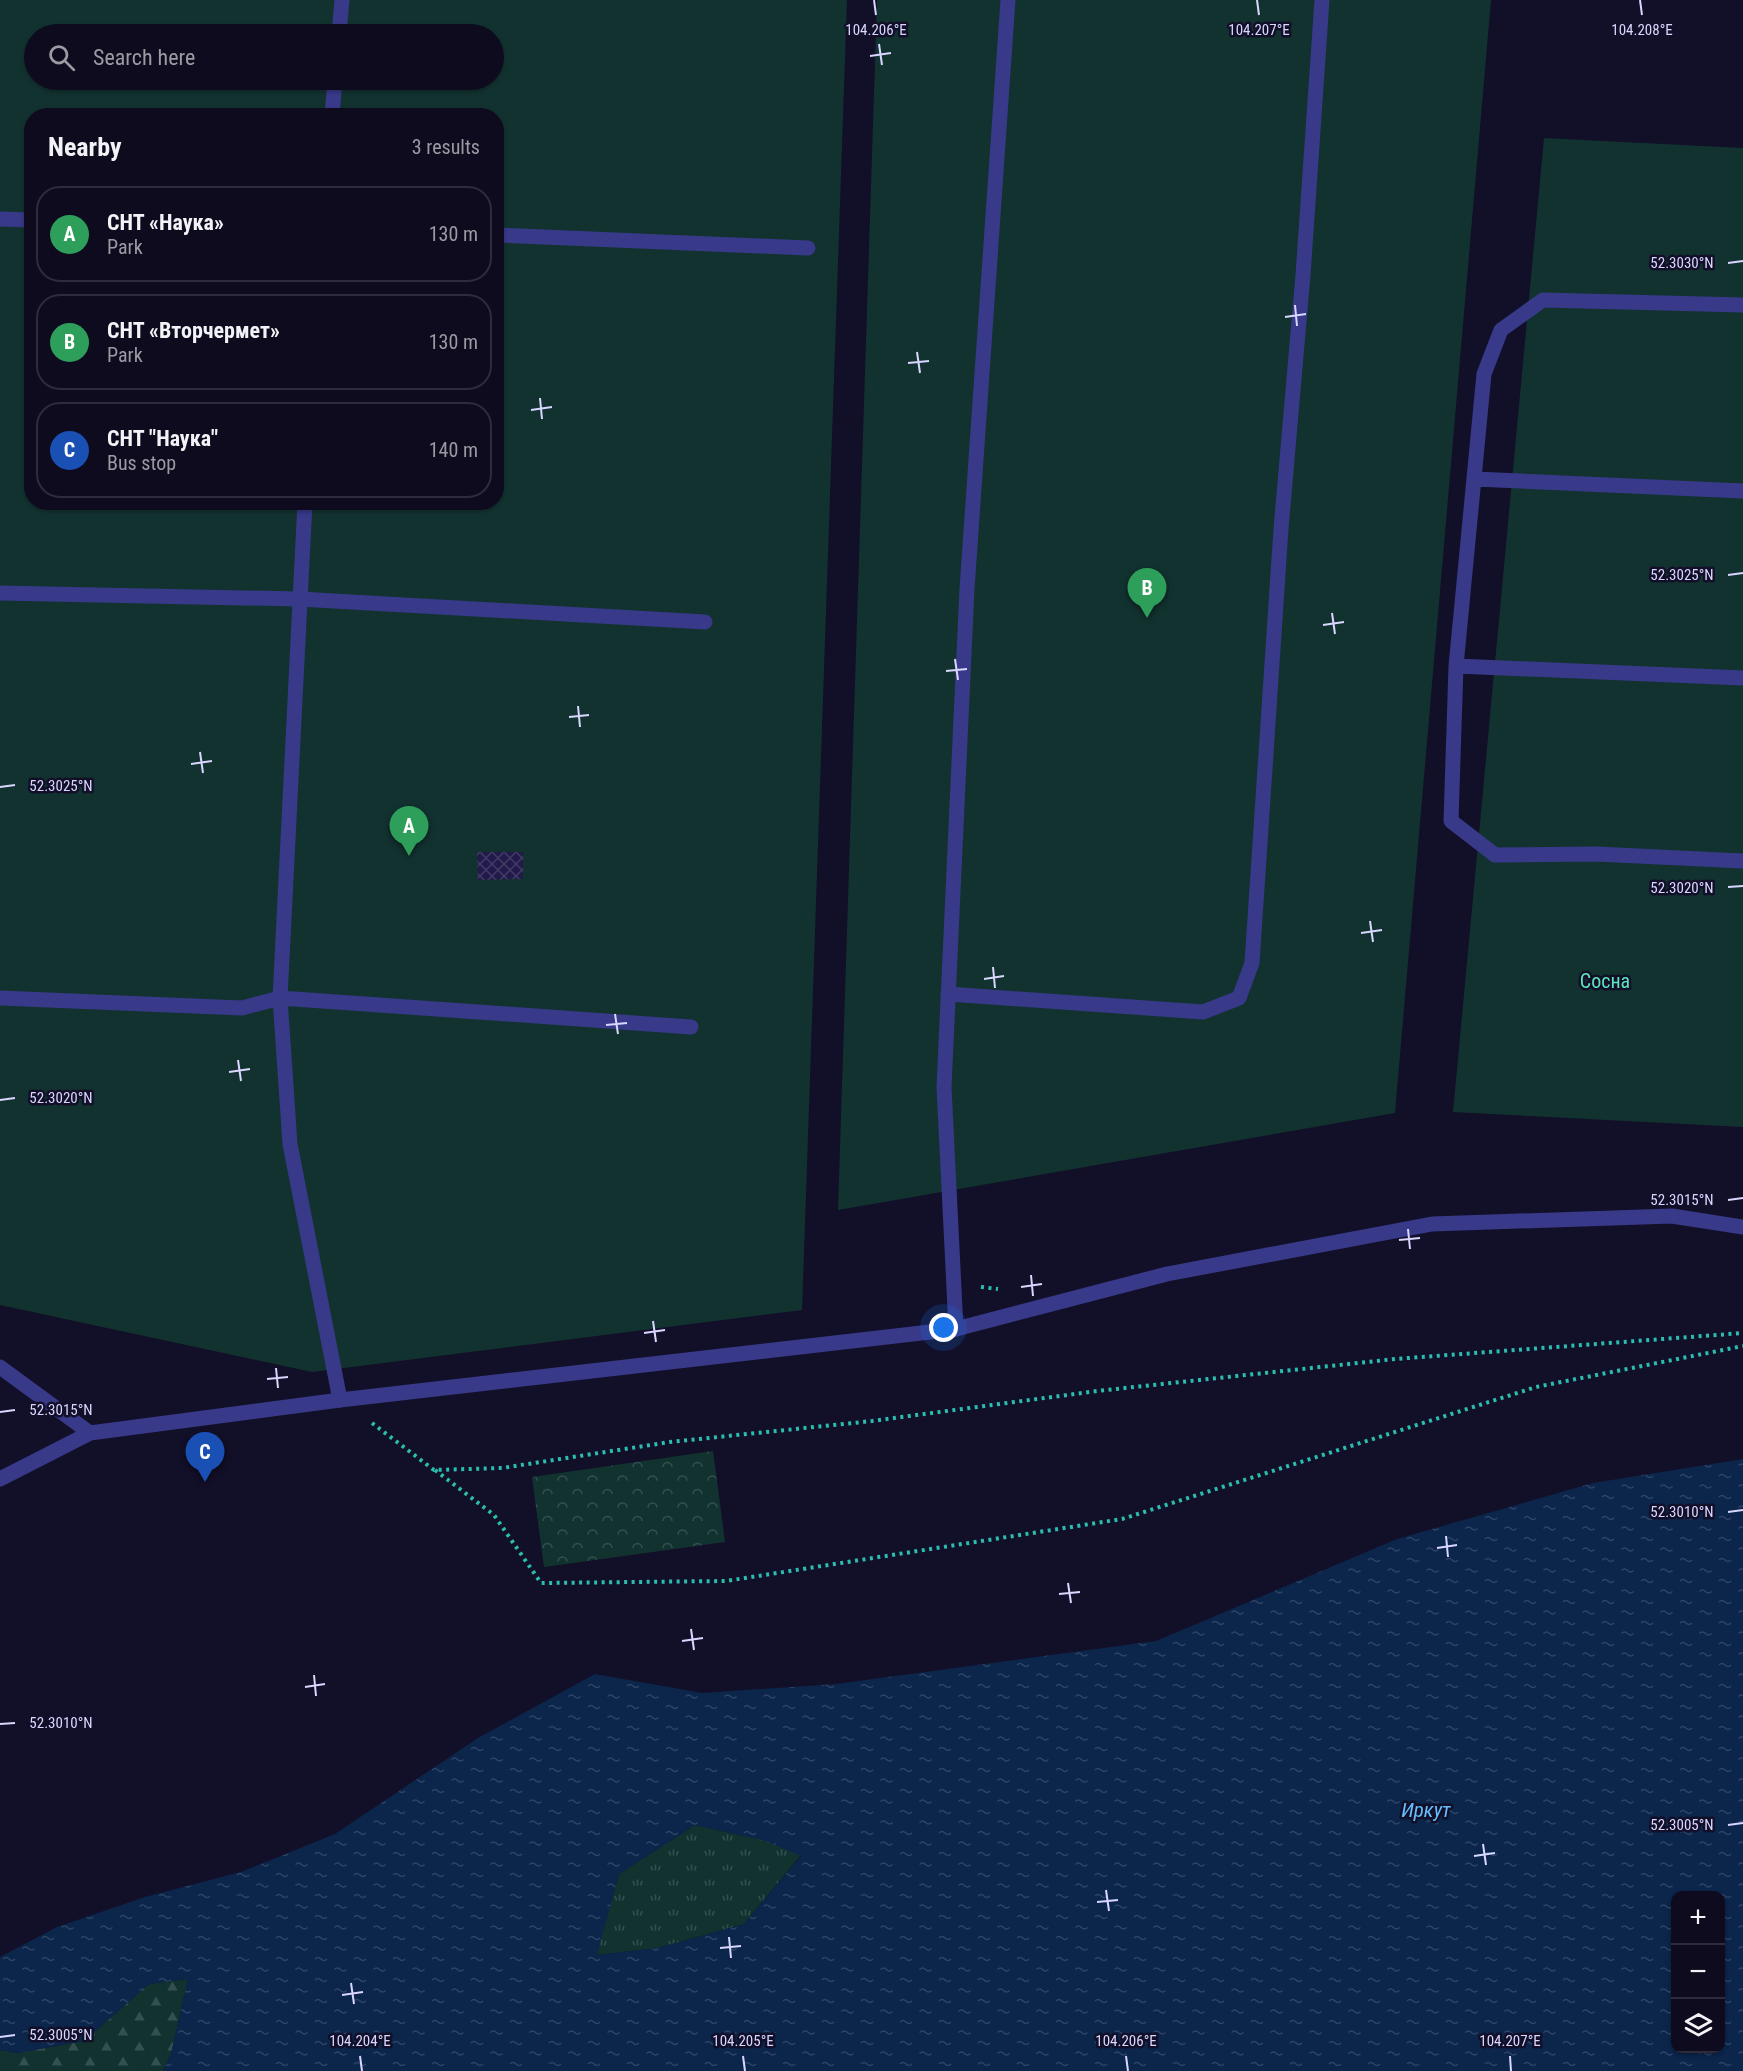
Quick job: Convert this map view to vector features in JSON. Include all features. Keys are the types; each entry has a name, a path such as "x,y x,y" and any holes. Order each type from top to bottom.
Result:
{"street":[{"path":"340,24 342,0"},
{"path":"956,1329 944,1087 967,589 1008,0"},
{"path":"948,994 1203,1012 1239,998 1252,963 1281,529 1303,275 1322,0"},
{"path":"333,108 334,90"},
{"path":"0,219 24,220"},
{"path":"504,235 808,248"},
{"path":"1743,305 1543,300 1501,330 1484,374 1456,666 1451,821 1495,855 1596,854 1743,861"},
{"path":"1475,479 1743,491"},
{"path":"305,510 280,998 290,1144 340,1400"},
{"path":"0,593 299,599 705,622"},
{"path":"1456,666 1743,678"},
{"path":"0,998 242,1008 280,998 691,1027"},
{"path":"0,1479 90,1433 340,1400 956,1329 1167,1274 1432,1224 1672,1216 1743,1227"},
{"path":"0,1367 90,1433"}],"path":[{"path":"434,1470 502,1468 670,1442 872,1420 1096,1391 1359,1363 1743,1333"},
{"path":"340,1400 494,1515 541,1583 726,1581 1122,1519 1536,1387 1743,1346"}],"green space":[{"path":"0,0 847,0 802,1310 312,1372 0,1305"},
{"path":"877,0 1491,0 1395,1113 838,1210"},
{"name":"Сосна","path":"1544,138 1743,148 1743,1127 1453,1112"},
{"path":"713,1451 725,1542 544,1567 532,1477"},
{"path":"695,1825 763,1840 801,1855 744,1924 658,1948 596,1955 619,1874"},
{"path":"188,1979 171,2054 163,2071 0,2071 0,2050 17,2053 84,2041 149,1984"}],"water":[{"name":"Иркут","path":"1743,1459 1743,2071 163,2071 171,2054 188,1979 149,1984 84,2041 17,2053 0,2050 0,1957 57,1927 145,1897 241,1872 335,1834 478,1738 595,1674 702,1693 836,1684 1156,1641 1397,1539 1593,1483","holes":["695,1825 763,1840 801,1856 744,1924 658,1948 597,1955 619,1874"]}],"building":[{"path":"477,852 523,852 523,879 478,880"}],"place":[{"name":"СНТ «Вторчермет»","path":"1147,618"},
{"name":"СНТ «Наука»","path":"409,856"},
{"name":"СНТ \"Наука\"","path":"205,1482"}]}
